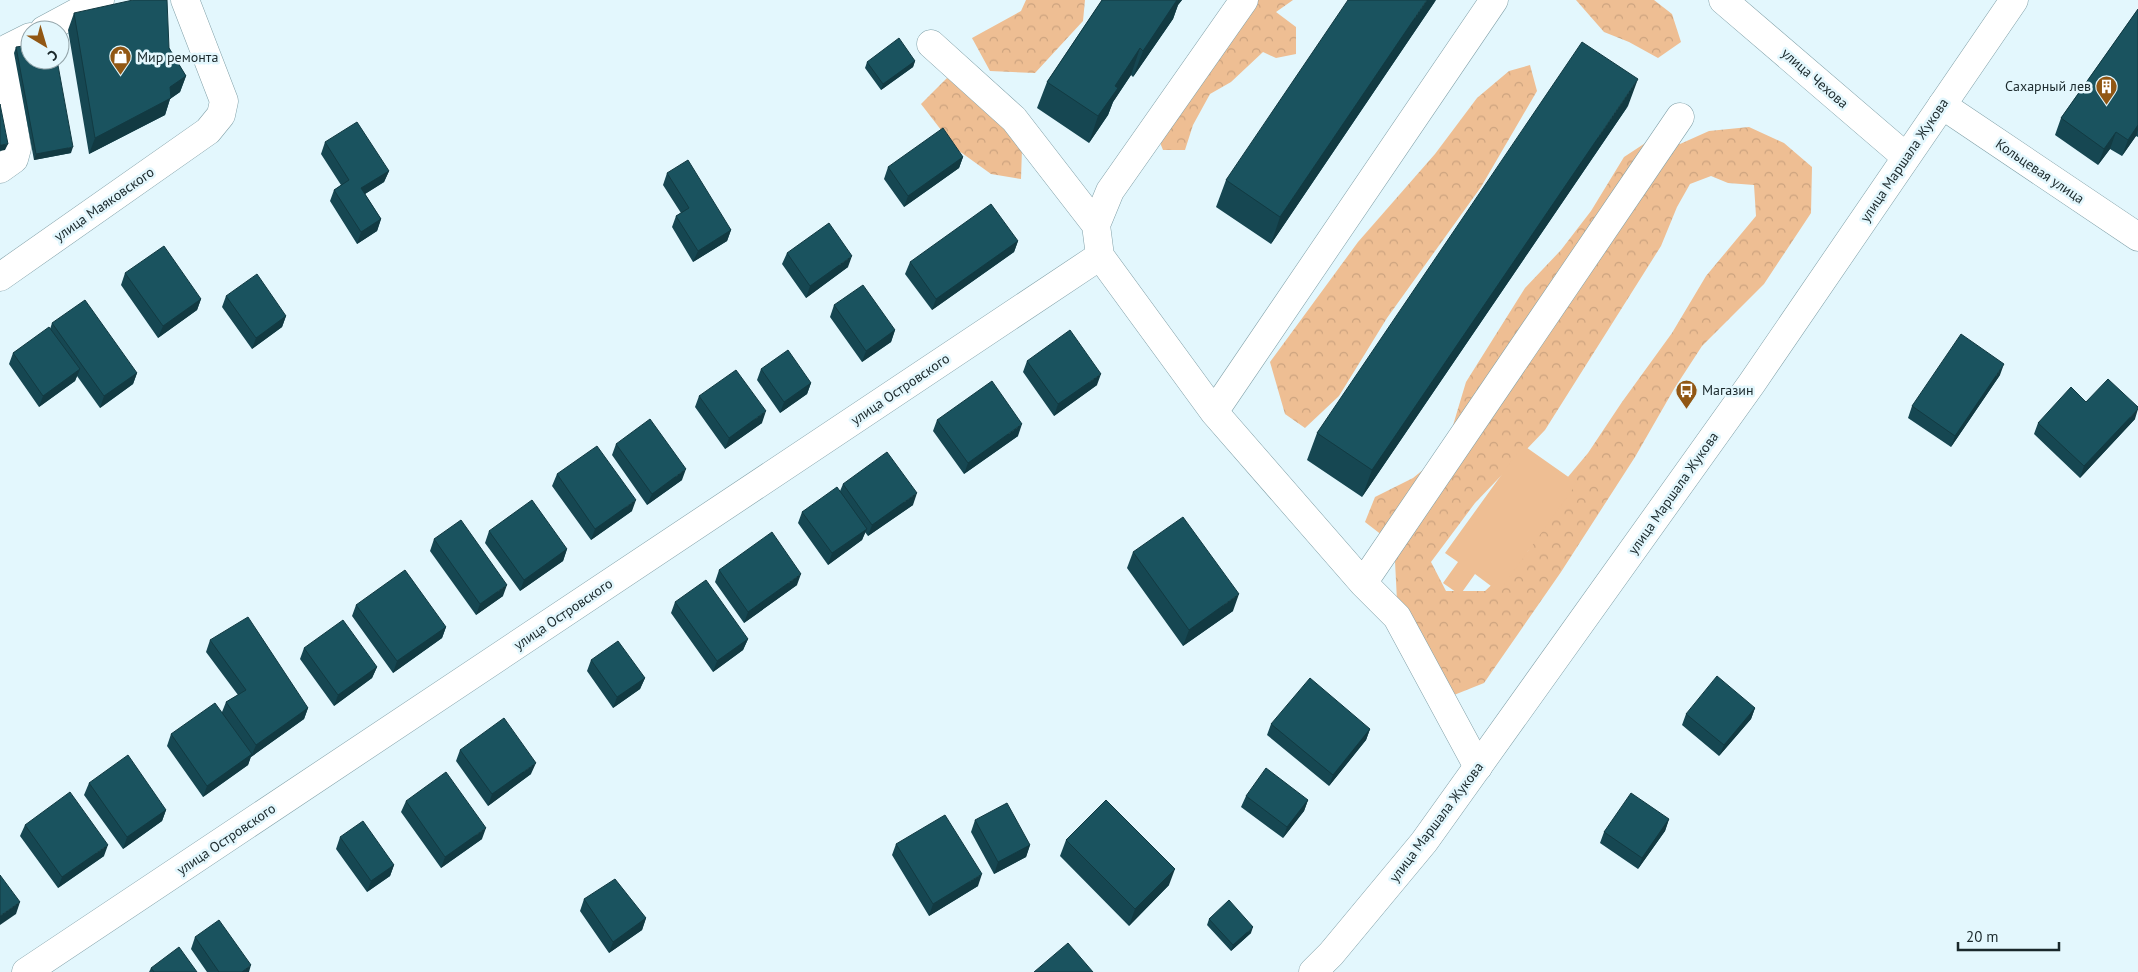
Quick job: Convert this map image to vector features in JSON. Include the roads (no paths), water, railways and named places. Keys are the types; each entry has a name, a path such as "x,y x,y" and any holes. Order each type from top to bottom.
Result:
{"street":[{"path":"63,20 100,0"},
{"name":"улица Маяковского","path":"0,277 208,131 221,115 224,101 185,0"},
{"path":"1244,0 1110,191 1096,225 1100,256 1214,412 1363,583 1396,617 1478,767"},
{"path":"1214,412 1494,0"},
{"name":"улица Чехова","path":"1723,0 1906,157"},
{"name":"улица Маршала Жукова","path":"1313,972 1332,954 1424,842 1752,383 2014,0"},
{"path":"0,169 14,159 17,148 2,63 8,48 20,42"},
{"path":"931,44 1014,119 1096,225"},
{"name":"Кольцевая улица","path":"1942,105 2138,237"},
{"path":"1363,583 1680,117"},
{"name":"улица Островского","path":"26,972 1100,256"}],"place":[{"name":"Мир ремонта","path":"121,76"},
{"name":"Сахарный лев","path":"2107,105"},
{"name":"Магазин","path":"1686,409"}]}
